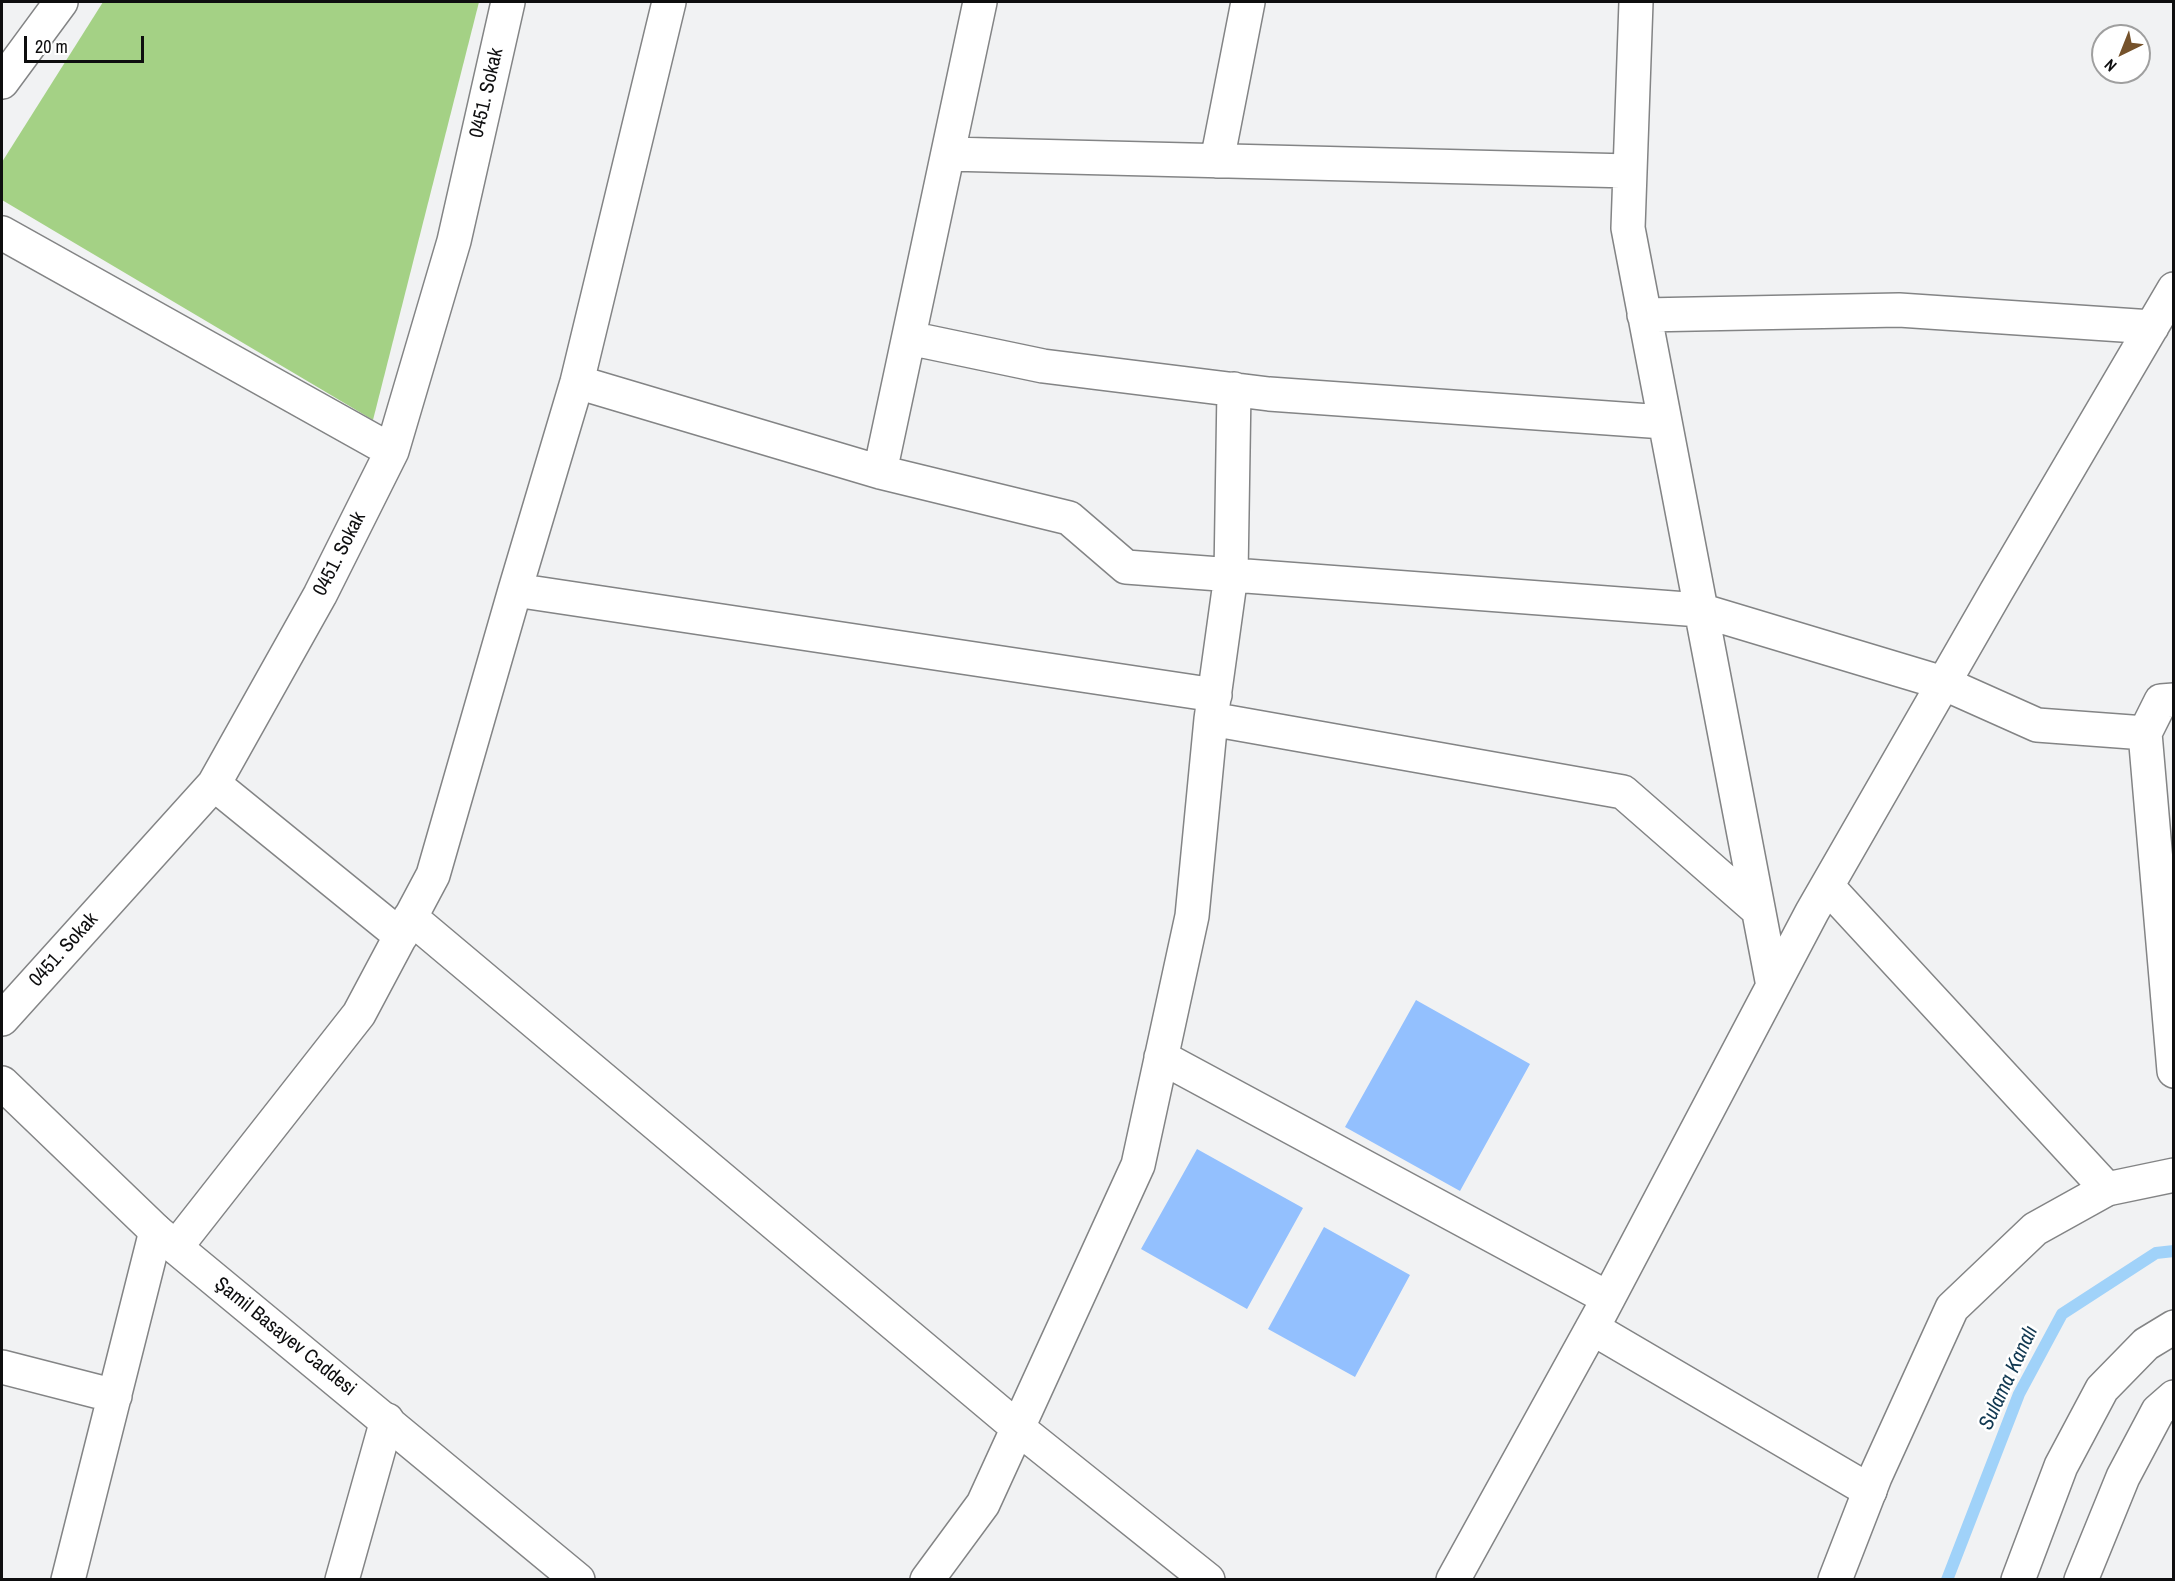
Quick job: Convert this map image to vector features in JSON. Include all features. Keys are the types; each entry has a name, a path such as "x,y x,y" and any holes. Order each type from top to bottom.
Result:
{"street":[{"path":"2,82 61,2"},
{"name":"0451. Sokak","path":"2,1019 214,784 320,595 392,451 454,242 508,2"},
{"path":"68,1580 114,1396 166,1239 359,1014 433,874 577,382 669,2"},
{"path":"880,472 980,2"},
{"path":"1217,161 1248,2"},
{"path":"1636,2 1628,228 1773,986"},
{"path":"948,154 1630,171"},
{"path":"2,233 392,451"},
{"path":"1644,315 2167,304"},
{"path":"1453,1580 1592,1328 1827,886 1943,683 2167,304"},
{"path":"909,338 1043,366 1269,394 1664,422"},
{"path":"577,382 880,472 1069,518 1126,567 1700,610 1943,683 2037,725 2145,733"},
{"path":"927,1580 983,1504 1138,1165 1192,916 1213,707 1231,575 1234,389"},
{"path":"515,590 1213,707 1623,792 1758,910"},
{"path":"2174,700 2161,701 2145,733 2174,1071"},
{"path":"214,784 406,926 1018,1428 1208,1580"},
{"path":"1827,886 2107,1189"},
{"path":"1161,1057 1608,1298"},
{"name":"Şamil Basayev Caddesi","path":"2,1083 166,1239 578,1580"},
{"path":"1835,1580 1870,1491 1952,1308 2035,1229 2107,1189 2174,1174"},
{"path":"2018,1580 2061,1466 2102,1389 2146,1344 2174,1327"},
{"path":"1592,1328 1870,1491"},
{"path":"2,1367 114,1396"},
{"path":"2081,1580 2123,1477 2158,1411 2174,1397"},
{"path":"342,1580 387,1420"}],"green space":[{"path":"103,2 479,2 373,420 2,200 2,162"}],"building":[{"path":"1416,1000 1530,1064 1460,1191 1345,1127"},
{"path":"1197,1149 1303,1208 1247,1309 1141,1249"},
{"path":"1324,1227 1410,1275 1355,1377 1268,1329"}],"waterway":[{"name":"Sulama Kanalı","path":"1947,1580 2019,1394 2062,1314 2156,1253 2174,1251"}]}
